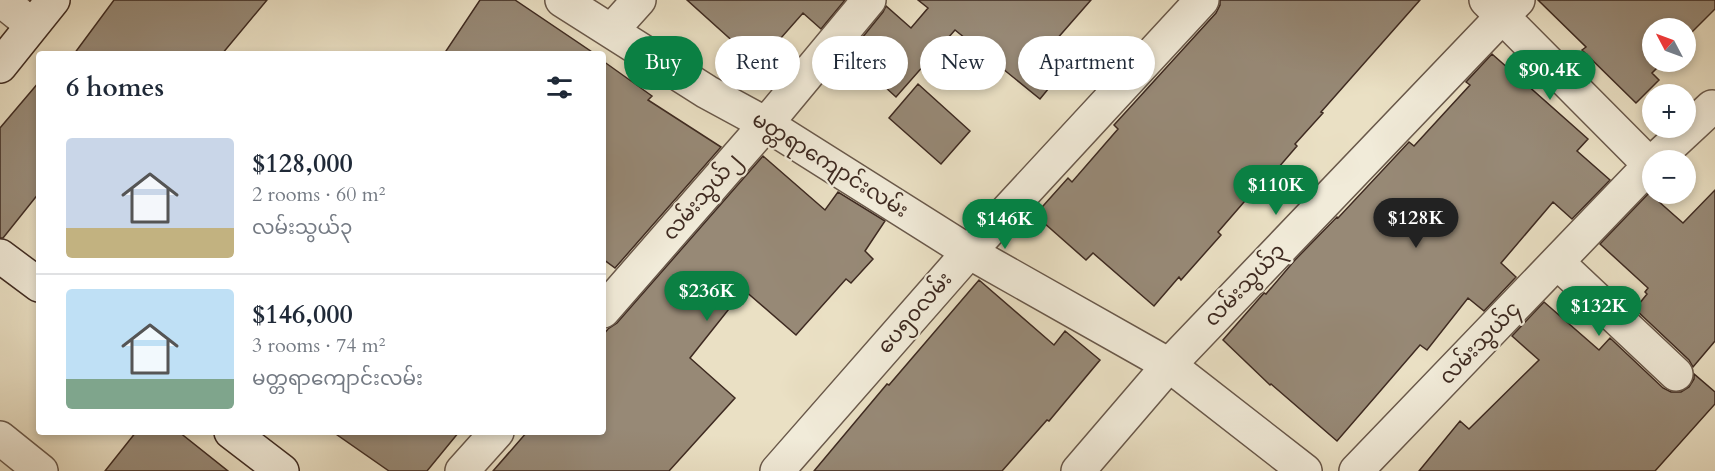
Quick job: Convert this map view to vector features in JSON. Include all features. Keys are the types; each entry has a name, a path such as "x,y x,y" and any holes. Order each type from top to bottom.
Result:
{"street":[{"path":"1,0 32,25"},
{"path":"0,66 53,0"},
{"name":"မတ္တရာကျောင်းလမ်း","path":"562,0 707,92 766,124 969,252 1168,365 1305,471"},
{"path":"612,30 639,0"},
{"name":"လမ်းသွယ်၂","path":"606,307 766,124 869,0"},
{"name":"ပေ၅၀လမ်း","path":"777,471 1186,6"},
{"path":"1502,6 1642,152"},
{"name":"လမ်းသွယ်၃","path":"1078,471 1168,365 1502,6"},
{"name":"လမ်းသွယ်၄","path":"1666,150 1714,107"},
{"name":"လမ်းသွယ်၄","path":"1356,471 1642,173"},
{"path":"0,256 36,283"},
{"path":"1557,262 1676,374"},
{"path":"235,435 282,471"},
{"path":"462,471 494,435"},
{"path":"0,438 42,471"}],"building":[{"path":"114,0 267,0 224,51 76,51"},
{"path":"480,0 515,0 591,51 446,51"},
{"path":"687,0 845,0 821,29 803,13 783,36 727,36"},
{"path":"918,0 1091,0 1060,36 1018,36 1018,81 1006,71 1006,36 962,36 955,30 950,36 920,36 920,70 908,83 908,36 864,36 886,6 911,28 928,8"},
{"path":"1220,0 1420,0 1321,112 1323,113 1295,144 1297,146 1266,182 1264,179 1218,232 1221,235 1154,306 1093,253 1086,260 1035,215 1068,178 1072,182 1118,129 1114,125 1146,90 1155,90 1155,80 1216,13"},
{"path":"1538,0 1715,0 1715,9 1696,28 1696,18 1642,18 1642,72 1653,72 1659,80 1655,84 1642,84 1642,97 1636,103 1582,50 1586,47"},
{"path":"1492,54 1588,139 1577,151 1610,180 1572,219 1553,202 1501,263 1516,277 1484,311 1468,298 1427,350 1420,345 1337,441 1270,385 1223,340 1295,260 1409,142 1414,146 1470,85 1466,82"},
{"path":"606,63 624,76 624,90 644,90 652,96 648,100 721,147 615,268 606,261"},
{"path":"918,84 920,90 925,90 970,131 941,164 889,118"},
{"path":"36,86 36,197 3,238 0,238 0,128"},
{"path":"888,90 902,90 896,97"},
{"path":"1029,90 1047,90 1040,99"},
{"path":"763,156 825,210 838,192 885,221 865,251 873,259 851,283 846,279 796,335 744,290 690,358 735,398 669,471 493,471 524,435 606,435 606,331 617,323"},
{"path":"1715,190 1715,341 1693,367 1689,360 1635,309 1647,294 1645,292 1648,288 1600,244 1642,200 1642,204 1661,204 1683,223"},
{"path":"979,280 1054,345 1065,331 1100,360 1049,421 1047,420 1002,471 814,471 887,384 889,385"},
{"path":"1544,302 1599,350 1610,338 1663,388 1671,392 1681,392 1689,387 1694,374 1715,392 1715,404 1655,471 1419,471 1460,421 1469,429 1539,360 1512,336"},
{"path":"134,435 183,435 228,471 105,471"},
{"path":"337,435 457,435 427,471 389,471"}]}
